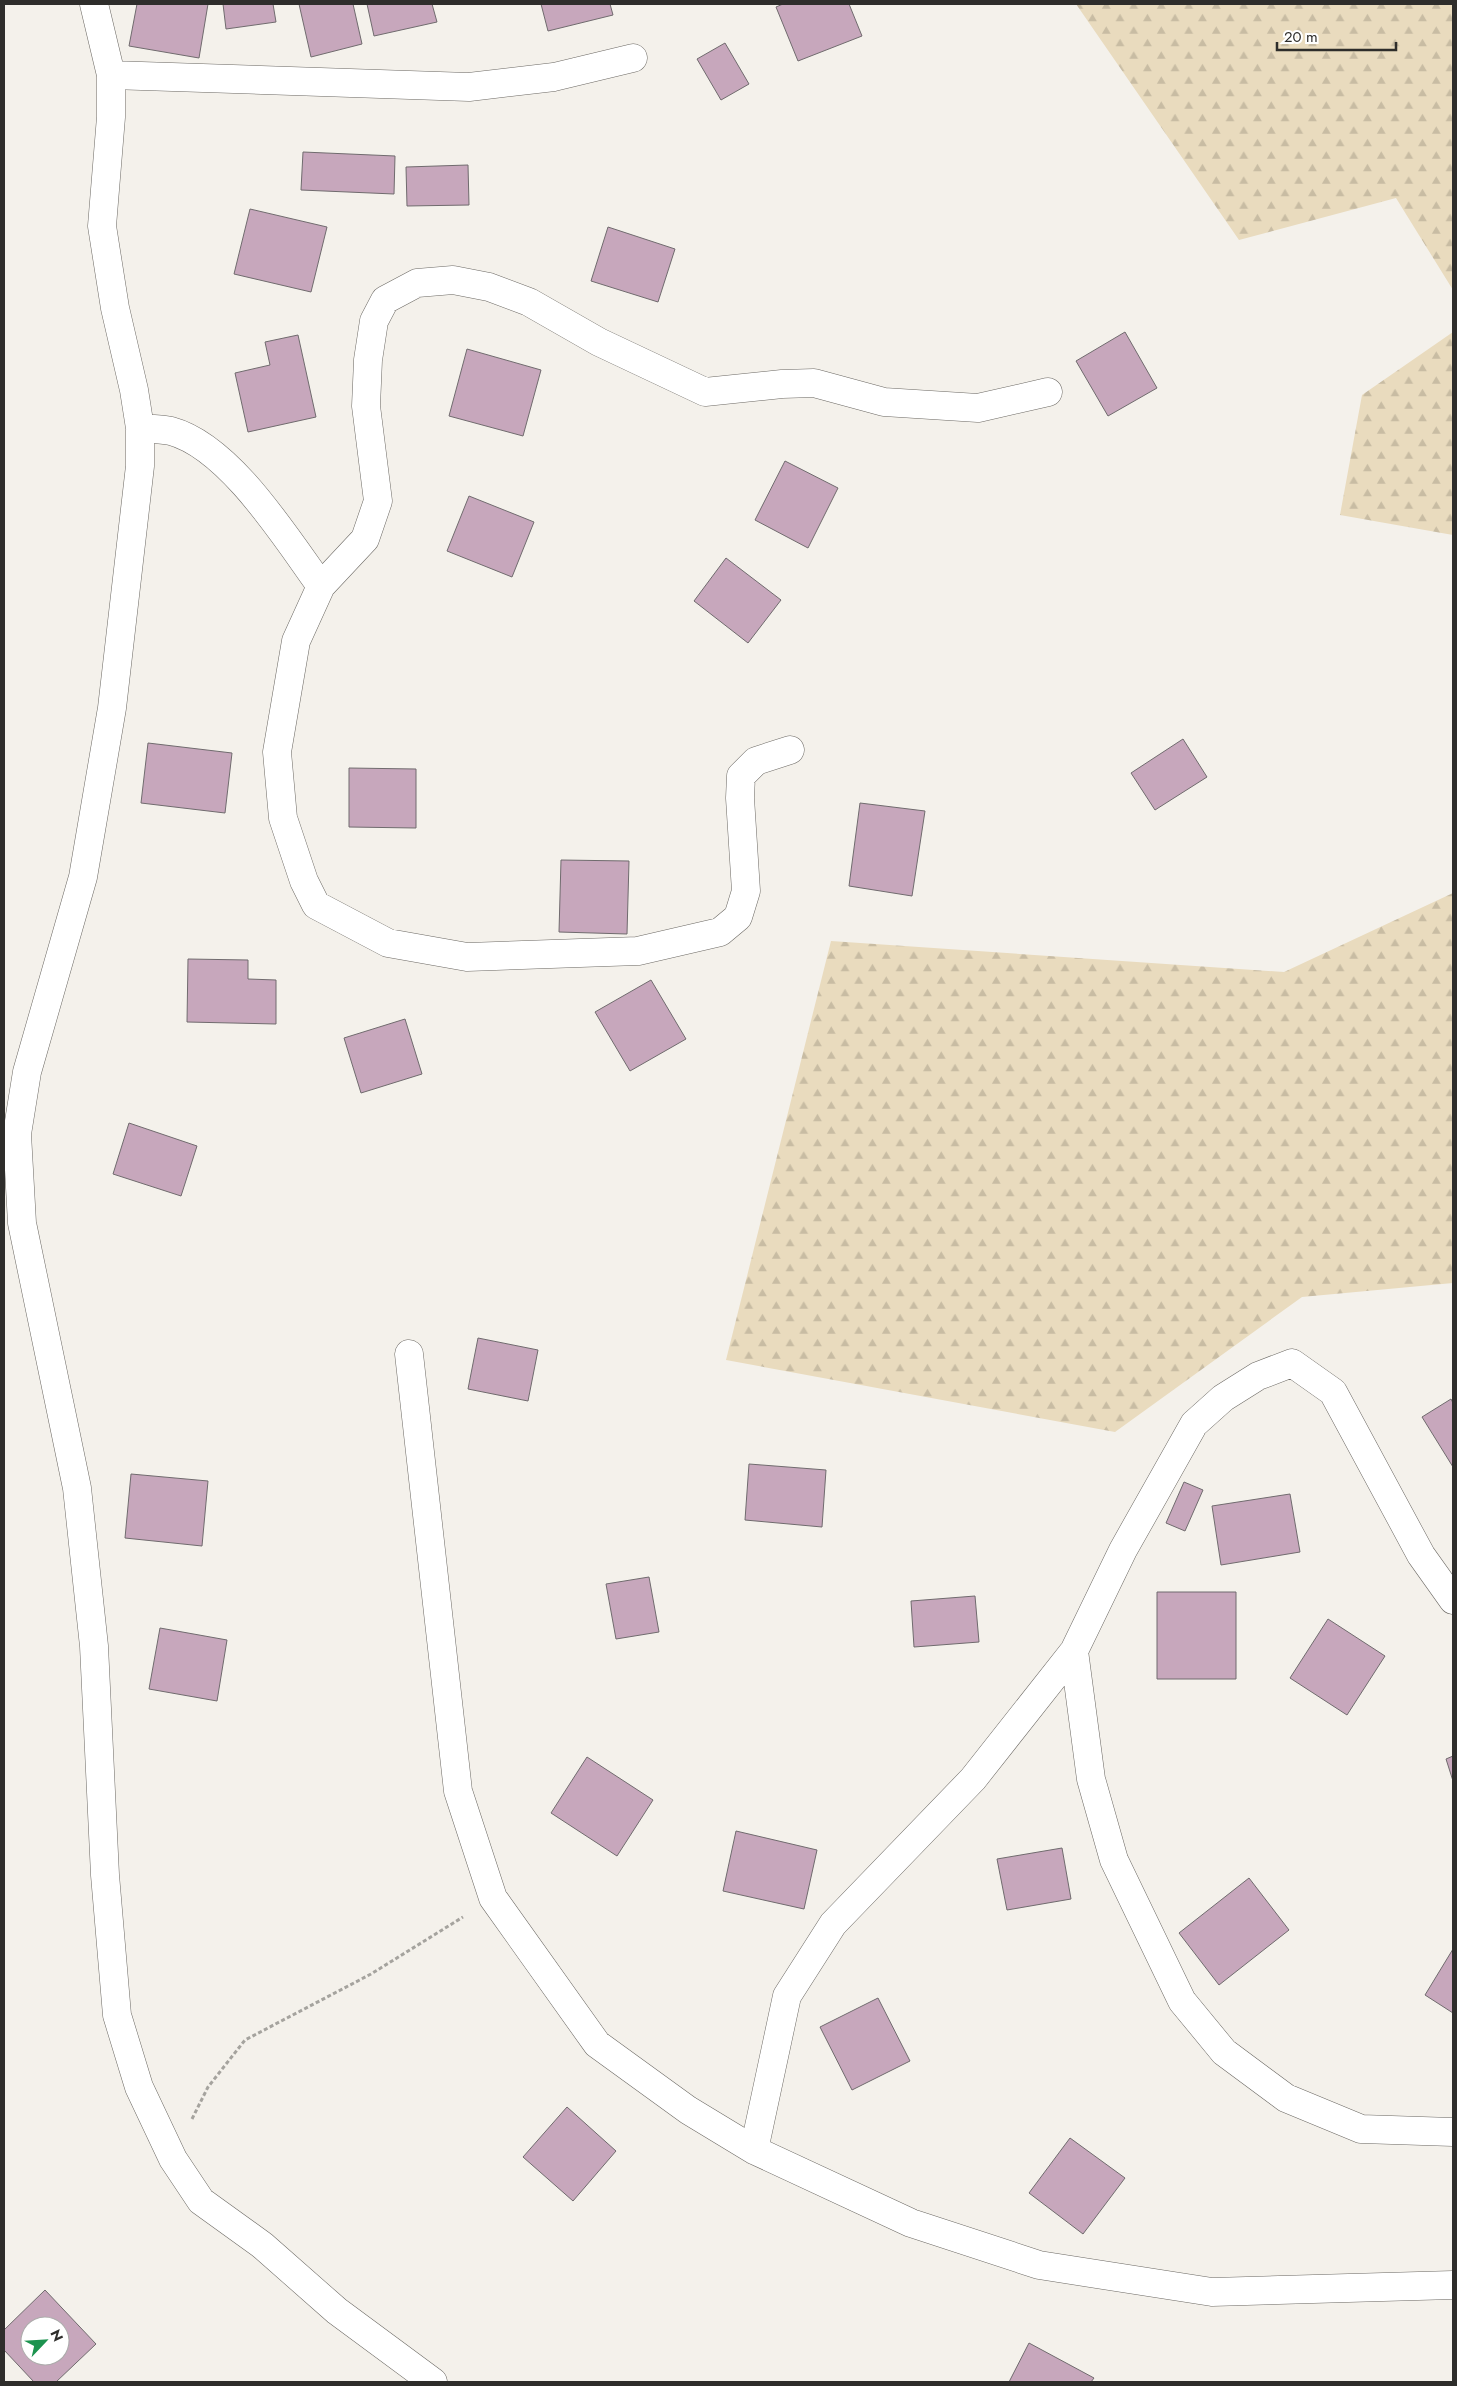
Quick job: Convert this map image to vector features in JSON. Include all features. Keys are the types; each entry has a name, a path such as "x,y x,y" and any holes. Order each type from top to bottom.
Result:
{"street":[{"path":"94,4 111,75 111,117 102,226 114,308 134,390 140,428 140,466 112,708 83,877 27,1072 17,1134 22,1223 77,1488 94,1646 105,1875 117,2015 138,2087 173,2159 201,2200 262,2245 337,2311 433,2382"},
{"path":"111,75 469,86 554,76 633,58"},
{"path":"790,750 756,761 742,776 740,798 746,891 738,917 720,932 638,951 467,957 388,943 316,905 304,881 283,818 277,752 290,667 296,642 321,586 364,539 378,502 366,406 368,360 374,321 385,300 417,283 453,280 489,288 529,302 599,342 705,392 782,384 814,383 884,402 978,408 1048,392"},
{"path":"140,428 171,431 197,443 224,464 258,499 321,586"},
{"path":"409,1354 458,1791 493,1898 597,2044 688,2110 754,2150 911,2223 1039,2265 1212,2292 1453,2285"},
{"path":"754,2150 787,1996 832,1924 973,1779 1074,1651 1123,1550 1194,1424 1223,1398 1258,1376 1292,1363 1332,1392 1421,1555 1453,1600"},
{"path":"1074,1651 1092,1780 1114,1860 1182,2001 1224,2052 1286,2098 1361,2130 1453,2132"}],"path":[{"path":"173,2159 208,2087 245,2040 371,1974 493,1898"}],"green space":[{"path":"1076,4 1453,4 1453,290 1396,198 1239,240"},
{"path":"1453,332 1453,535 1340,515 1362,395"},
{"path":"1453,893 1453,1283 1302,1297 1115,1432 726,1360 831,941 1284,972"}],"building":[{"path":"137,4 208,4 199,58 129,46"},
{"path":"223,4 273,4 276,22 226,29"},
{"path":"299,4 353,4 362,44 311,57"},
{"path":"367,4 432,4 437,22 374,36"},
{"path":"541,4 610,4 613,15 548,31"},
{"path":"783,4 849,4 862,36 798,61 776,7"},
{"path":"725,43 749,84 721,100 697,59"},
{"path":"303,152 395,156 394,194 301,190"},
{"path":"468,165 469,205 407,206 406,167"},
{"path":"250,209 327,227 311,292 234,274"},
{"path":"608,227 675,249 658,302 591,281"},
{"path":"1125,332 1157,388 1108,416 1076,361"},
{"path":"298,335 316,417 248,432 235,373 270,365 265,342"},
{"path":"467,349 541,370 523,436 449,416"},
{"path":"785,461 838,488 808,548 755,520"},
{"path":"469,496 534,522 512,577 447,551"},
{"path":"726,558 781,600 748,643 694,601"},
{"path":"1183,739 1207,777 1155,810 1131,773"},
{"path":"148,743 232,753 225,813 141,803"},
{"path":"349,768 416,769 416,828 349,827"},
{"path":"860,803 925,811 912,896 849,886"},
{"path":"561,860 629,861 627,934 559,932"},
{"path":"188,959 248,960 248,979 276,980 276,1024 187,1022"},
{"path":"651,980 686,1039 630,1071 595,1012"},
{"path":"405,1019 422,1074 361,1093 344,1038"},
{"path":"129,1123 197,1146 181,1196 113,1174"},
{"path":"478,1338 538,1350 528,1401 468,1389"},
{"path":"1451,1399 1453,1403 1453,1467 1422,1417"},
{"path":"749,1464 826,1470 822,1527 745,1520"},
{"path":"131,1474 208,1481 202,1546 125,1538"},
{"path":"1184,1482 1203,1490 1185,1531 1166,1523"},
{"path":"1290,1494 1300,1552 1221,1565 1212,1506"},
{"path":"649,1577 659,1632 616,1639 606,1584"},
{"path":"1157,1592 1236,1592 1236,1679 1157,1679"},
{"path":"975,1596 979,1642 914,1647 911,1601"},
{"path":"1328,1619 1385,1656 1347,1715 1290,1678"},
{"path":"160,1628 227,1640 217,1701 149,1689"},
{"path":"1453,1756 1453,1781 1446,1759"},
{"path":"587,1757 653,1800 617,1856 551,1813"},
{"path":"736,1831 817,1850 804,1909 723,1891"},
{"path":"1062,1848 1071,1899 1007,1910 997,1859"},
{"path":"1249,1878 1289,1930 1219,1985 1179,1933"},
{"path":"1453,1949 1453,2013 1425,1995"},
{"path":"878,1998 910,2061 852,2090 820,2027"},
{"path":"567,2107 616,2151 573,2201 523,2157"},
{"path":"1070,2138 1125,2178 1083,2234 1029,2193"},
{"path":"45,2290 70,2316 20,2316 20,2366 70,2366 70,2316 96,2344 56,2382 34,2382 4,2350 4,2330"},
{"path":"1029,2343 1094,2378 1091,2382 1009,2382"}]}
